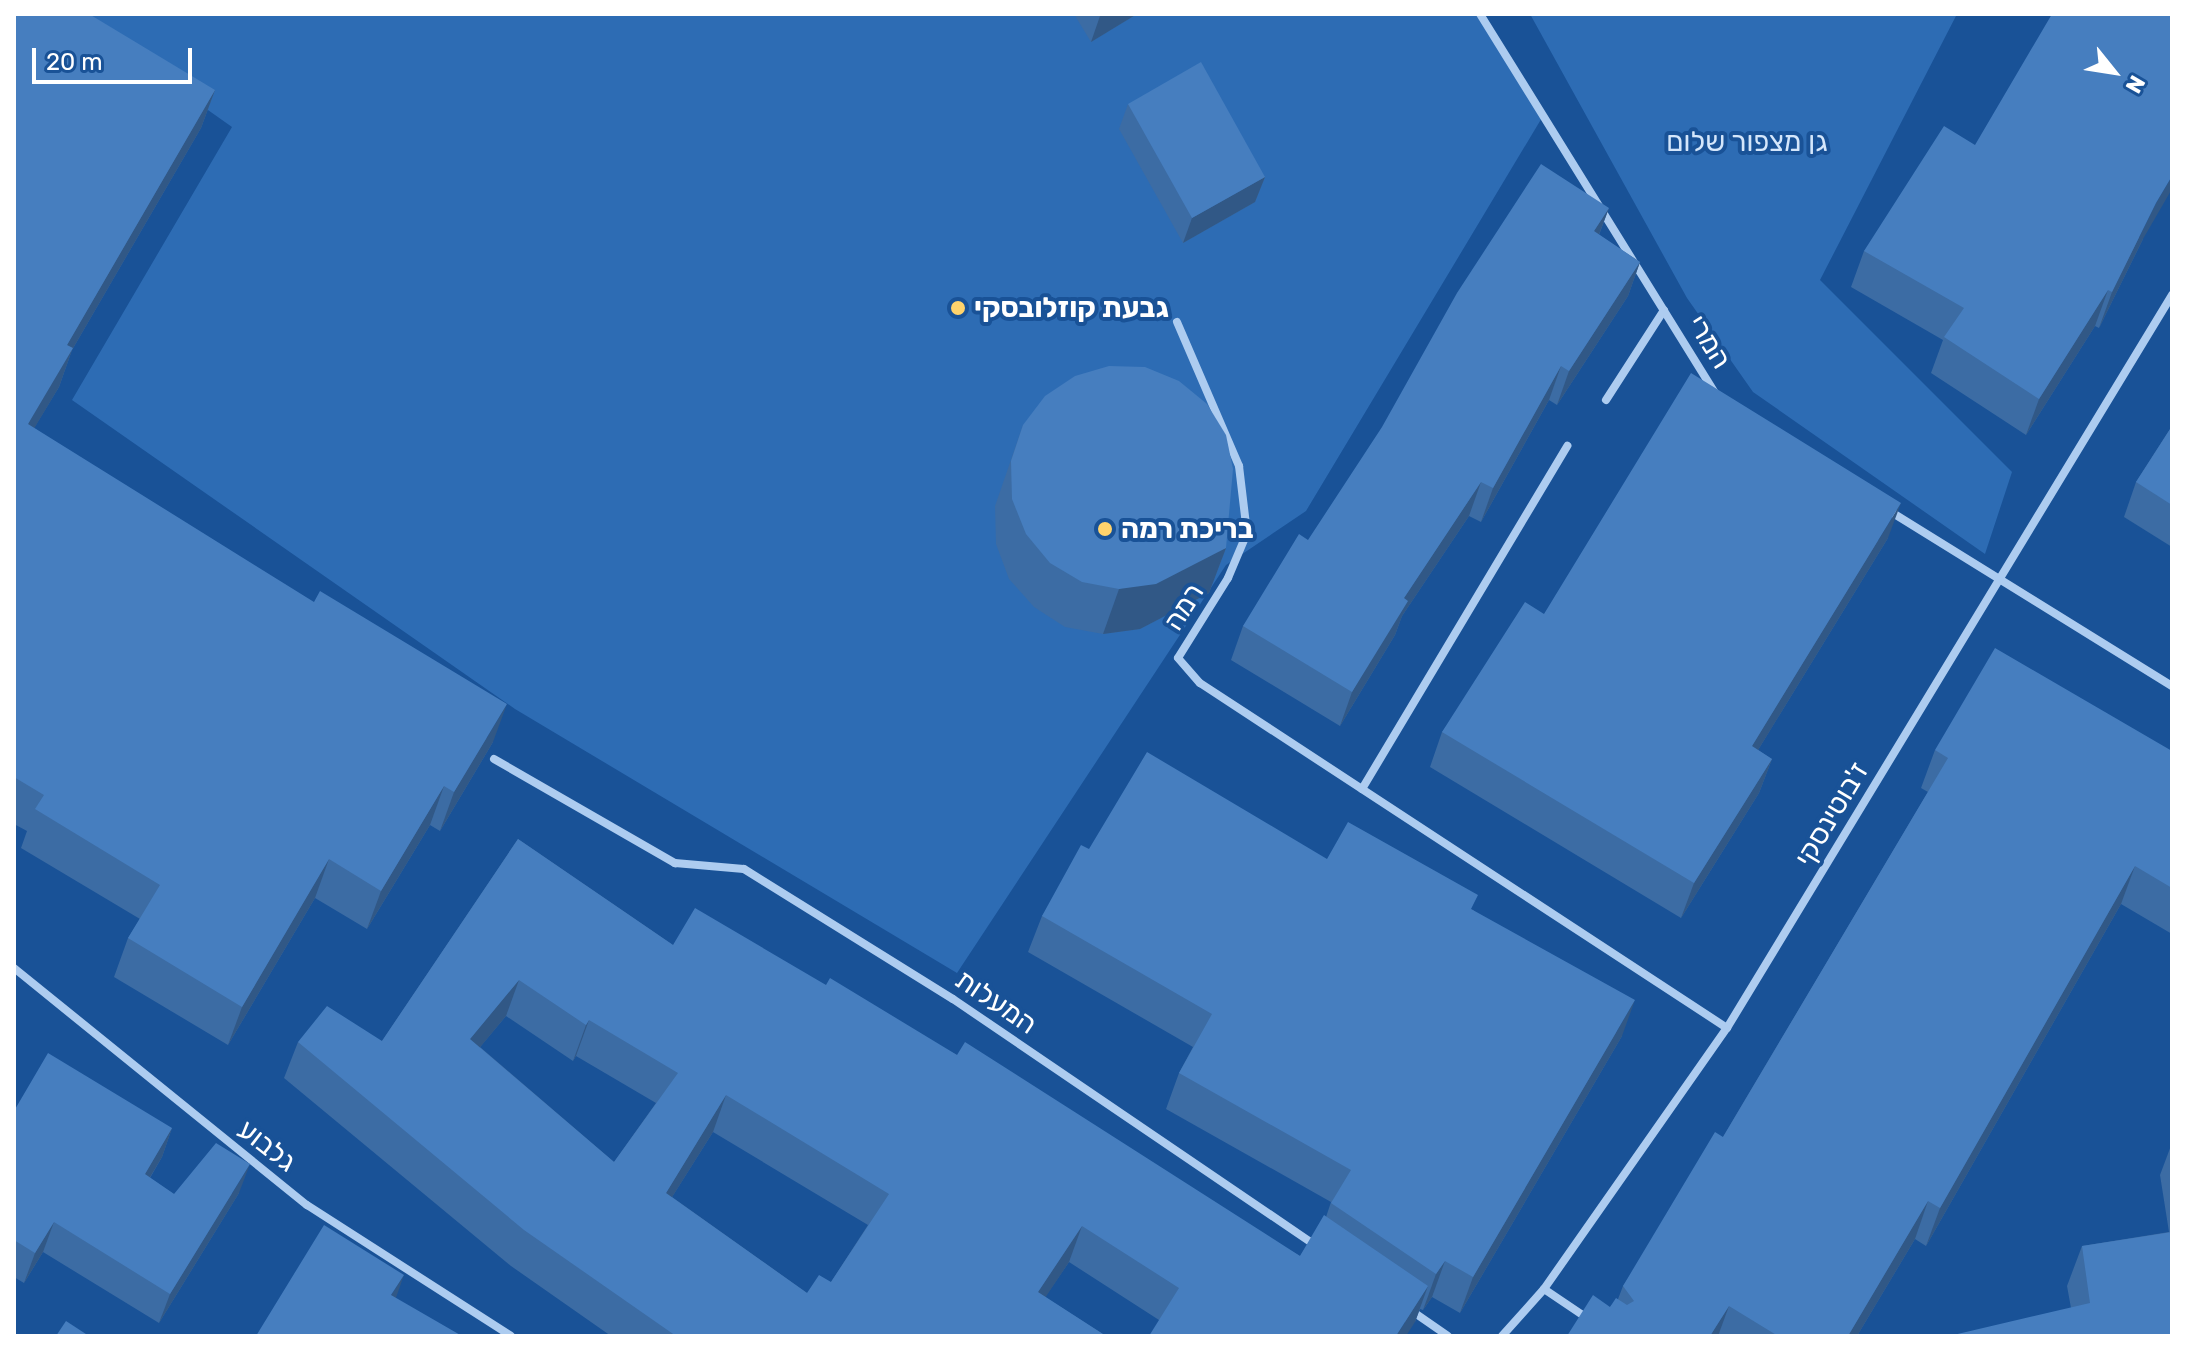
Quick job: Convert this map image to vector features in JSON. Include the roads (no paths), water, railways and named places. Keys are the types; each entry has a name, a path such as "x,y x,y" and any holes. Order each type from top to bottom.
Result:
{"street":[{"name":"המרי","path":"1480,14 1725,410"},
{"name":"ז'בוטינסקי","path":"1502,1336 1544,1289 1727,1028 2172,295"},
{"path":"1606,400 1664,310"},
{"name":"רמה","path":"1177,322 1239,466 1247,533 1228,578 1178,658 1200,683 1727,1028"},
{"path":"1362,789 1567,446"},
{"path":"1875,502 2172,686"},
{"name":"המעלות","path":"494,759 675,863 744,869 953,999 1331,1256"},
{"name":"גלבוע","path":"14,968 307,1205 511,1336"},
{"path":"1544,1289 1603,1328"},
{"path":"1396,1301 1448,1336"}],"place":[{"name":"גבעת קוזלובסקי","path":"958,308"},
{"name":"בריכת רמה","path":"1105,529"}],"park label":[{"name":"גן מצפור שלום","path":"1747,142"}]}
